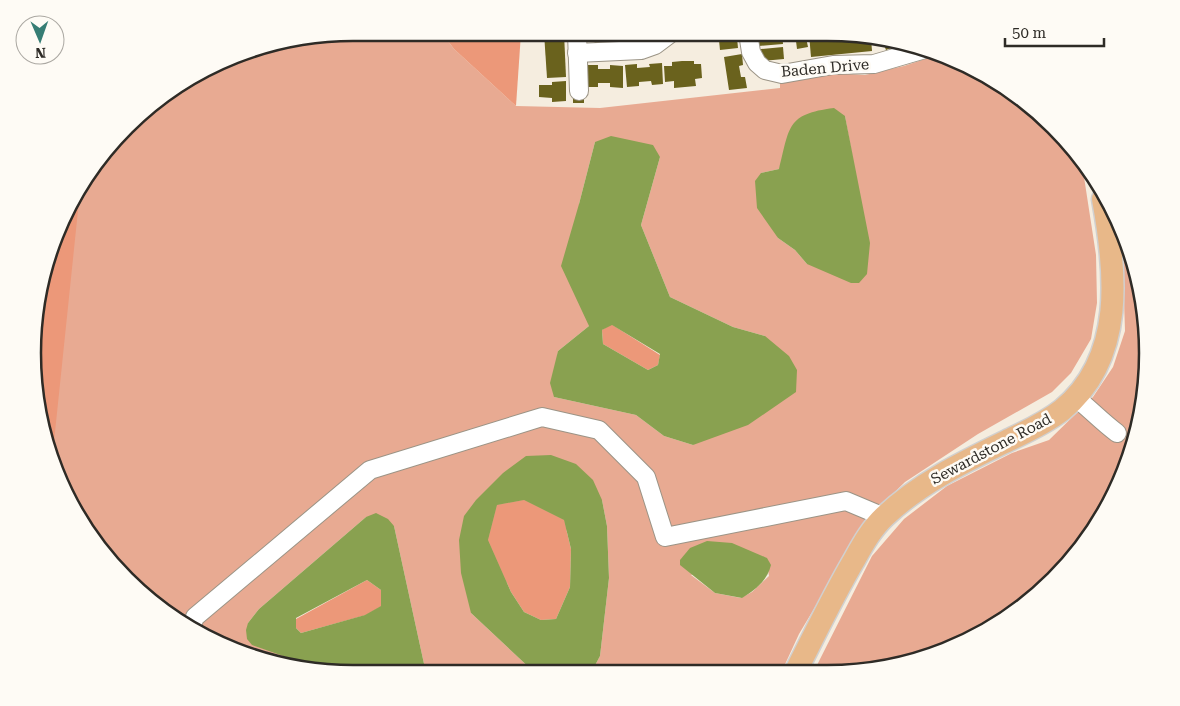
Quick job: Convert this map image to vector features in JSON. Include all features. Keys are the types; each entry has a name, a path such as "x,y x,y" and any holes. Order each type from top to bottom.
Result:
{"main road":[{"name":"Sewardstone Road","path":"799,665 839,586 869,535 884,517 907,497 940,475 1044,422 1062,410 1090,378 1103,354 1109,333 1113,304 1112,277 1104,210"}],"street":[{"path":"576,41 579,91"},
{"path":"577,54 641,50 660,41"},
{"name":"Baden Drive","path":"749,41 751,52 757,63 765,70 782,74 833,65 874,64 911,53"},
{"path":"1075,397 1091,410 1100,421 1117,433"},
{"path":"194,621 195,617 370,470 542,417 599,430 646,478 664,537 846,501 884,517"}],"shaded area":[{"path":"353,41 448,41 454,49 516,106 600,108 780,88 780,80 832,73 865,75 927,58 965,73 1017,106 1061,147 1084,177 1096,255 1097,303 1091,339 1071,373 1052,392 978,434 905,482 868,518 799,634 785,665 595,665 600,656 609,578 607,526 602,500 471,613 526,665 424,665 394,526 366,517 259,609 248,623 319,663 272,654 215,633 163,600 119,559 83,509 65,472 47,414 42,373 42,333 47,292 65,234 83,197 119,147 147,119 180,94 215,73 272,52 312,44","holes":["845,116 856,177 807,264 795,250 778,238 761,173 779,169","595,142 660,157 641,225 670,297 733,327 765,336 693,445 664,436 636,415 554,397 558,351 589,326 579,204","752,553 766,558 769,576 752,592 741,598 715,593 691,575"]},
{"path":"448,41 520,41 516,106 454,49"},
{"path":"834,108 845,116 870,243 867,274 859,283 851,283 807,264 795,250 778,238 757,208 755,181 761,173 779,169 785,143 793,125 798,119 807,114"},
{"path":"611,136 653,145 660,157 641,225 670,297 733,327 765,336 789,356 797,370 796,392 748,425 693,445 664,436 636,415 554,397 550,383 558,351 589,326 561,266 595,142","holes":["612,325 660,354 658,365 648,370 603,344 602,330"]},
{"path":"79,205 54,441 47,414 42,373 41,353 44,312 47,292 58,253"},
{"path":"1119,246 1133,292 1138,333 1138,373 1133,414 1122,453 1107,491 1074,543 1033,587 1000,612 965,633 927,648 888,659 847,664 817,665 872,556 904,519 947,486 1012,453 1049,440 1093,397 1113,367 1125,331 1123,268"},
{"path":"611,324 660,355 658,365 648,370 603,344 602,330"},
{"path":"551,455 576,464 593,480 602,500 607,526 609,578 600,656 595,665 526,665 471,613 461,573 459,540 464,516 476,500 503,473 526,456","holes":["524,500 564,520 571,549 570,587 556,619 541,620 524,612 511,592 488,540 497,505"]},
{"path":"524,500 564,520 571,549 570,587 556,619 541,620 524,612 511,592 488,540 497,505"},
{"path":"376,513 388,519 394,526 424,665 333,664 286,657 252,645 247,639 246,630 248,623 259,609 366,517","holes":["367,580 381,590 381,606 365,615 301,633 296,628 296,618"]},
{"path":"707,541 732,543 767,558 771,565 767,576 756,588 742,598 715,593 680,565 680,560 690,548"},
{"path":"367,580 381,590 382,606 366,615 301,633 296,628 296,619"}],"building":[{"path":"545,41 564,41 566,77 547,78"},
{"path":"595,41 614,41 614,47 595,48"},
{"path":"719,41 737,41 738,48 720,50"},
{"path":"759,41 783,41 783,44 759,46"},
{"path":"796,41 807,41 808,47 797,49"},
{"path":"810,41 872,45 872,51 811,57"},
{"path":"783,47 784,59 762,61 761,49"},
{"path":"742,54 743,65 739,66 741,77 745,77 747,88 729,90 724,57"},
{"path":"694,61 694,64 701,64 702,78 695,79 696,86 674,88 674,81 665,82 664,66 672,66 672,62"},
{"path":"662,63 663,84 652,85 651,81 639,82 639,86 627,87 625,65 637,64 637,68 650,67 649,64"},
{"path":"588,65 598,65 598,69 610,69 610,65 623,66 623,88 610,87 610,83 598,83 598,87 587,87"},
{"path":"566,81 566,101 552,102 552,98 539,97 539,85 552,85 552,82"},
{"path":"573,92 584,92 584,103 573,103"}]}
